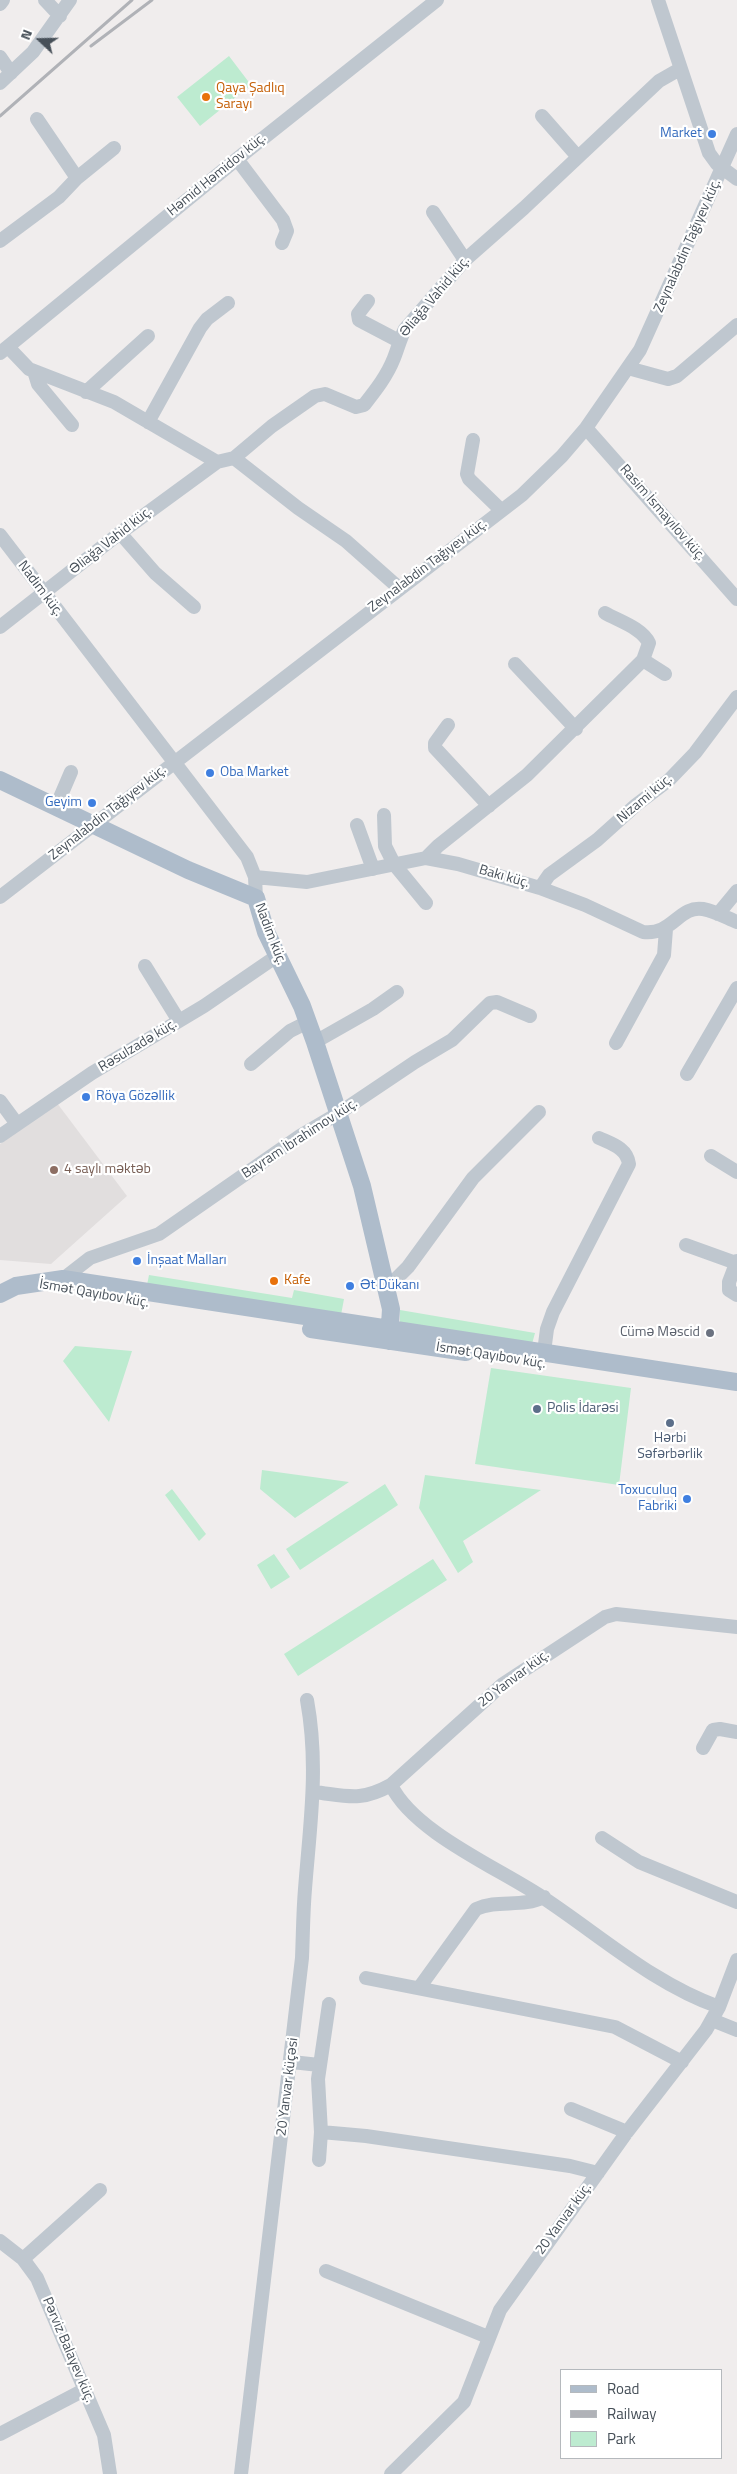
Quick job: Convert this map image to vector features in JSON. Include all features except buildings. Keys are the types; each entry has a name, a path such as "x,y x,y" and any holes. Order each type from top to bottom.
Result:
{"main road":[{"path":"0,780 188,870 256,898"},
{"name":"Nadim küç.","path":"256,898 266,932 308,1022 362,1186 386,1289 390,1334"},
{"name":"İsmət Qayıbov küç.","path":"32,1284 63,1279 737,1394"},
{"path":"3,1288 32,1284"},
{"name":"İsmət Qayıbov küç.","path":"32,1284 390,1334 544,1352 737,1382"}],"street":[{"path":"0,4 3,0"},
{"path":"44,0 60,16"},
{"path":"0,83 33,52 70,0"},
{"name":"Həmid Həmidov küç.","path":"4,350 237,159 436,0"},
{"path":"658,0 707,148 722,169 737,179"},
{"path":"0,57 12,73"},
{"name":"Əliağa Vahid küç.","path":"0,627 120,533 217,462 234,458 272,426 315,396 325,394 356,407 364,406 382,381 394,358 398,341 405,329 465,260 524,208 659,81 680,69"},
{"path":"542,116 578,157"},
{"path":"37,119 77,178"},
{"name":"Zeynalabdin Tağıyev küç.","path":"1,895 544,475 586,428 628,368 654,322 737,134"},
{"path":"0,241 60,197 77,178 114,148"},
{"path":"237,159 284,220 287,231 282,243"},
{"path":"433,212 465,260"},
{"path":"368,301 358,314 359,320 398,341"},
{"path":"148,422 200,328 207,319 228,303"},
{"path":"628,368 668,379 677,376 737,325"},
{"path":"86,392 148,336"},
{"path":"4,350 34,371 114,402 217,462"},
{"path":"34,371 38,384 72,426"},
{"name":"Rasim İsmayılov küç.","path":"586,428 737,599"},
{"path":"473,440 467,474 469,479 501,510"},
{"path":"234,458 298,508 346,540 399,588"},
{"path":"120,533 155,573 194,607"},
{"name":"Nadim küç.","path":"0,535 248,857 255,877 256,898"},
{"path":"426,858 438,846 528,775 576,729 642,660 649,643 646,638 636,630 605,613"},
{"path":"642,660 664,674"},
{"path":"515,664 576,729"},
{"name":"Nizami küç.","path":"540,888 549,876 597,840 636,805 669,780 695,753 737,697"},
{"path":"448,725 435,743 435,748 489,806"},
{"path":"56,807 71,772"},
{"path":"384,814 385,846 394,864 426,904"},
{"path":"357,825 373,869"},
{"name":"Bakı küç.","path":"255,877 307,882 426,858 458,864 540,888 585,905 642,932 652,934 666,929 692,910 703,909 737,922"},
{"path":"718,914 737,891"},
{"path":"616,1043 664,955 666,929"},
{"name":"Rəsulzadə küç.","path":"0,1136 92,1073 179,1021 277,956"},
{"path":"145,966 179,1021"},
{"path":"687,1074 737,988"},
{"path":"315,1042 373,1010 397,992"},
{"name":"Bayram İbrahimov küç.","path":"63,1279 90,1258 159,1234 300,1136 452,1040 490,1003 497,1002 530,1016"},
{"path":"251,1064 290,1032 308,1022"},
{"path":"0,1101 18,1124"},
{"path":"386,1289 408,1267 474,1178 495,1159 539,1112"},
{"path":"544,1352 547,1329 553,1312 629,1164 628,1156 623,1150 599,1138"},
{"path":"711,1156 737,1172"},
{"path":"686,1245 737,1262 729,1282 729,1290 737,1295"},
{"name":"20 Yanvar küç.","path":"314,1792 360,1797 373,1795 391,1785 503,1684 605,1617 616,1614 737,1627"},
{"name":"20 Yanvar küçəsi","path":"241,2474 265,2261 292,2062 302,1958 305,1890 314,1792 313,1733 307,1700"},
{"path":"703,1748 713,1730 720,1729 737,1732"},
{"path":"391,1785 402,1804 434,1830 544,1897 667,1984 692,1997 719,2007"},
{"path":"602,1838 639,1862 737,1902"},
{"path":"419,1988 476,1909 488,1904 531,1904 544,1897"},
{"name":"20 Yanvar küç.","path":"391,2474 464,2402 500,2310 598,2173 712,2020 737,1960"},
{"path":"366,1978 615,2027 682,2062"},
{"path":"319,2160 322,2132 319,2065 329,2004"},
{"path":"712,2020 737,2030"},
{"path":"292,2062 319,2065"},
{"path":"571,2109 628,2132"},
{"path":"322,2132 366,2136 570,2166 598,2173"},
{"path":"23,2260 100,2190"},
{"name":"Pərviz Balayev küç.","path":"0,2241 23,2260 37,2278 104,2435 110,2474"},
{"path":"326,2271 488,2337"},
{"path":"0,2434 84,2390"}],"shaded area":[{"name":"4 saylı məktəb","path":"57,1103 127,1196 51,1264 0,1260 0,1144"}],"green space":[{"path":"229,56 251,85 200,126 177,97"},
{"path":"149,1275 292,1298 294,1290 344,1299 341,1315 147,1285"},
{"path":"400,1310 535,1333 532,1344 400,1323"},
{"path":"75,1346 132,1351 109,1422 63,1361"},
{"path":"491,1368 631,1388 619,1485 475,1464"},
{"path":"262,1470 349,1482 295,1518 260,1489"},
{"path":"425,1475 541,1490 463,1541 473,1562 458,1573 419,1508"},
{"path":"385,1484 398,1505 300,1570 286,1549"},
{"path":"172,1489 206,1534 199,1541 165,1495"},
{"path":"274,1554 290,1577 271,1589 257,1565"},
{"path":"433,1559 447,1580 298,1676 284,1654"}],"railway":[{"path":"0,116 132,0"},
{"path":"91,46 152,0"}],"place":[{"name":"Qaya Şadlıq Sarayı","path":"206,97"},
{"name":"Market","path":"712,134"},
{"name":"Oba Market","path":"210,773"},
{"name":"Geyim","path":"92,803"},
{"name":"Röya Gözəllik","path":"86,1097"},
{"name":"4 saylı məktəb","path":"54,1170"},
{"name":"İnşaat Malları","path":"137,1261"},
{"name":"Kafe","path":"274,1281"},
{"name":"Ət Dükanı","path":"350,1286"},
{"name":"Cümə Məscid","path":"710,1333"},
{"name":"Polis İdarəsi","path":"537,1409"},
{"name":"Hərbi Səfərbərlik","path":"670,1423"},
{"name":"Toxuculuq Fabriki","path":"687,1499"}]}
